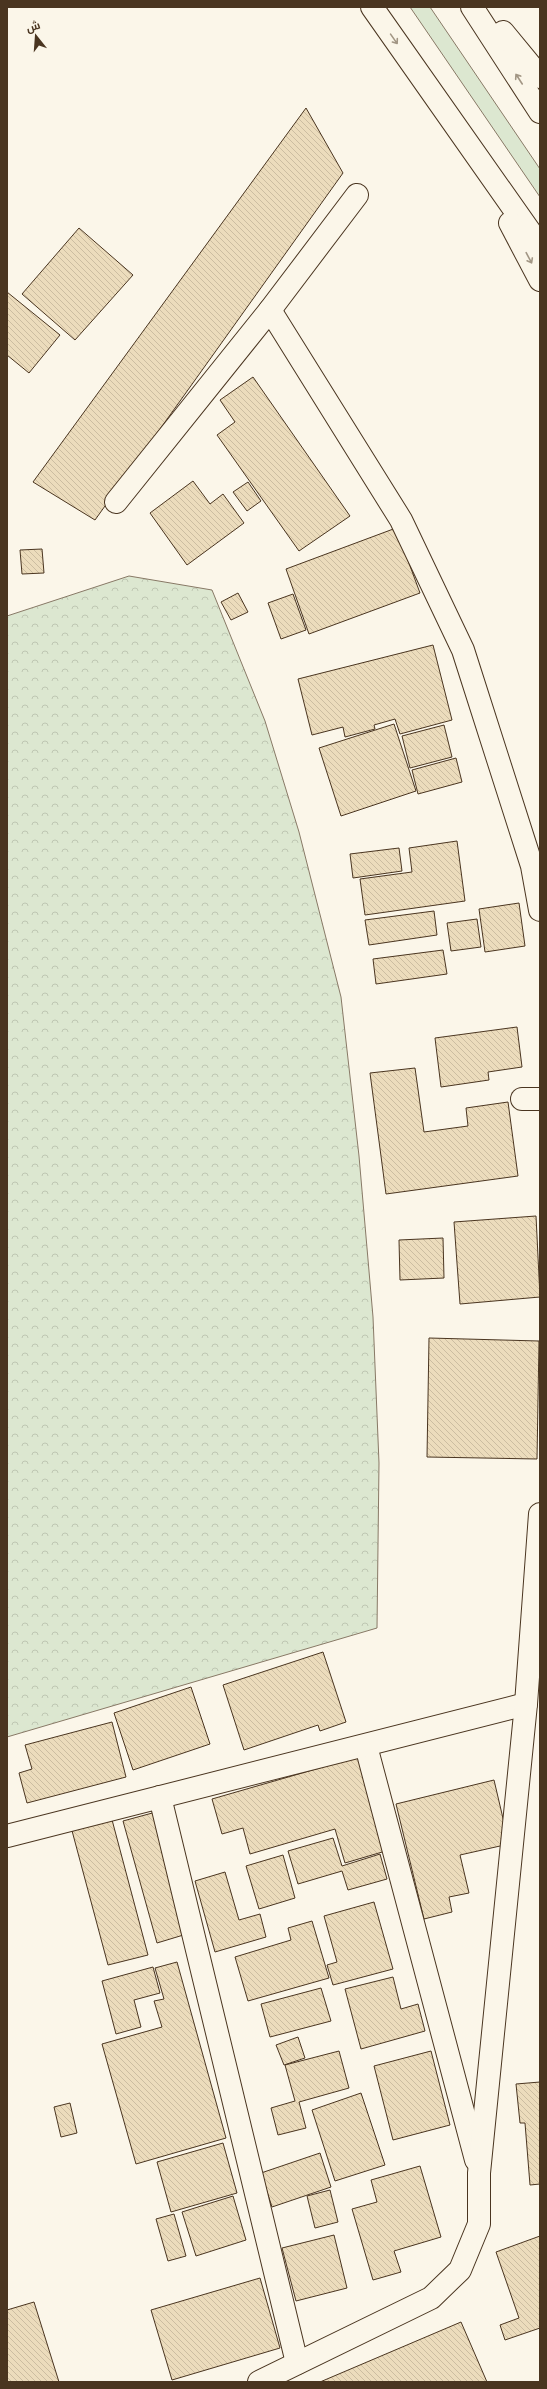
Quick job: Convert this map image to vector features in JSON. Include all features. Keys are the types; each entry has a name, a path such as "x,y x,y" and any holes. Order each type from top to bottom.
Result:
{"main road":[{"path":"372,7 471,150 540,246"},
{"path":"472,7 540,112"},
{"path":"482,7 540,78"},
{"path":"471,150 540,280"},
{"path":"116,502 270,310 357,195"},
{"path":"270,310 402,520 463,650 532,866 540,910"},
{"path":"259,2382 431,2298 460,2270 479,2224 479,2173 526,1704 540,1514"},
{"path":"7,1836 366,1746 526,1704"},
{"path":"366,1746 479,2173"},
{"path":"160,1797 297,2363"}],"green space":[{"path":"410,7 430,7 540,169 540,197"},
{"path":"129,576 212,590 265,721 299,832 341,997 359,1156 373,1317 379,1463 377,1628 7,1737 7,616"}],"building":[{"path":"306,108 343,173 95,520 33,482"},
{"path":"79,228 133,275 75,340 22,294"},
{"path":"7,292 60,335 29,373 7,355"},
{"path":"253,377 350,516 299,551 217,435 235,422 220,400"},
{"path":"193,481 210,504 223,494 244,523 187,565 150,513"},
{"path":"248,482 261,501 247,511 233,492"},
{"path":"396,528 420,593 309,634 286,569"},
{"path":"42,549 44,573 22,574 20,550"},
{"path":"238,593 248,612 231,620 221,602"},
{"path":"293,594 306,630 281,639 268,603"},
{"path":"433,645 452,720 400,734 395,719 374,725 375,729 345,737 343,727 312,735 298,679"},
{"path":"394,724 416,791 341,816 319,748"},
{"path":"444,725 452,757 410,768 402,736"},
{"path":"456,758 462,782 418,794 412,770"},
{"path":"457,841 465,901 365,915 360,879 412,872 409,848"},
{"path":"399,848 402,871 353,878 350,854"},
{"path":"519,903 525,946 485,952 479,909"},
{"path":"434,911 437,935 369,945 365,920"},
{"path":"477,919 481,947 451,951 447,923"},
{"path":"443,950 447,974 376,984 373,959"},
{"path":"517,1027 522,1067 488,1072 489,1080 441,1087 435,1038"},
{"path":"415,1068 424,1132 468,1126 466,1108 508,1102 518,1176 386,1194 370,1073"},
{"path":"536,1216 540,1297 460,1304 454,1222"},
{"path":"443,1238 444,1278 400,1280 399,1240"},
{"path":"429,1338 539,1341 537,1459 427,1457"},
{"path":"323,1652 346,1722 320,1731 318,1725 244,1750 223,1685"},
{"path":"191,1687 210,1744 133,1770 114,1713"},
{"path":"112,1722 126,1777 27,1803 19,1773 32,1769 25,1745"},
{"path":"361,1756 389,1850 345,1863 335,1829 250,1854 243,1828 222,1834 212,1799"},
{"path":"494,1780 509,1844 460,1855 469,1893 449,1897 452,1912 424,1919 396,1804"},
{"path":"156,1812 190,1933 157,1943 123,1821"},
{"path":"111,1816 148,1955 108,1965 71,1827"},
{"path":"333,1838 342,1866 380,1854 387,1879 348,1890 342,1871 298,1884 288,1851"},
{"path":"283,1855 295,1898 259,1909 246,1866"},
{"path":"225,1872 239,1920 260,1914 266,1937 215,1952 195,1881"},
{"path":"374,1902 393,1969 333,1985 327,1965 337,1962 324,1916"},
{"path":"312,1921 329,1978 248,2001 235,1957 291,1940 288,1928"},
{"path":"177,1962 226,2138 136,2164 102,2044 162,2027 154,2001 164,1999 155,1968"},
{"path":"153,1967 160,1993 134,2000 141,2027 116,2034 102,1981"},
{"path":"393,1977 401,2009 418,2004 425,2031 361,2049 345,1989"},
{"path":"321,1988 331,2021 270,2037 261,2004"},
{"path":"298,2037 305,2058 284,2065 276,2045"},
{"path":"339,2051 349,2088 299,2102 306,2128 278,2135 271,2108 295,2101 285,2065"},
{"path":"431,2051 450,2125 393,2140 374,2066"},
{"path":"540,2082 540,2184 530,2185 525,2123 520,2123 516,2084"},
{"path":"361,2093 385,2165 335,2181 312,2110"},
{"path":"70,2103 77,2133 61,2137 54,2107"},
{"path":"223,2143 237,2193 171,2212 157,2162"},
{"path":"320,2153 331,2187 272,2207 261,2173"},
{"path":"420,2166 441,2237 394,2251 401,2272 373,2280 352,2209 377,2202 371,2180"},
{"path":"330,2190 338,2222 315,2228 307,2196"},
{"path":"233,2196 246,2240 196,2256 182,2212"},
{"path":"174,2214 186,2256 168,2261 156,2219"},
{"path":"334,2235 347,2288 296,2301 282,2248"},
{"path":"540,2236 540,2328 505,2340 500,2325 519,2318 496,2252"},
{"path":"260,2278 280,2348 172,2380 151,2310"},
{"path":"34,2302 59,2382 7,2382 7,2310"},
{"path":"461,2322 487,2382 320,2382"}]}
